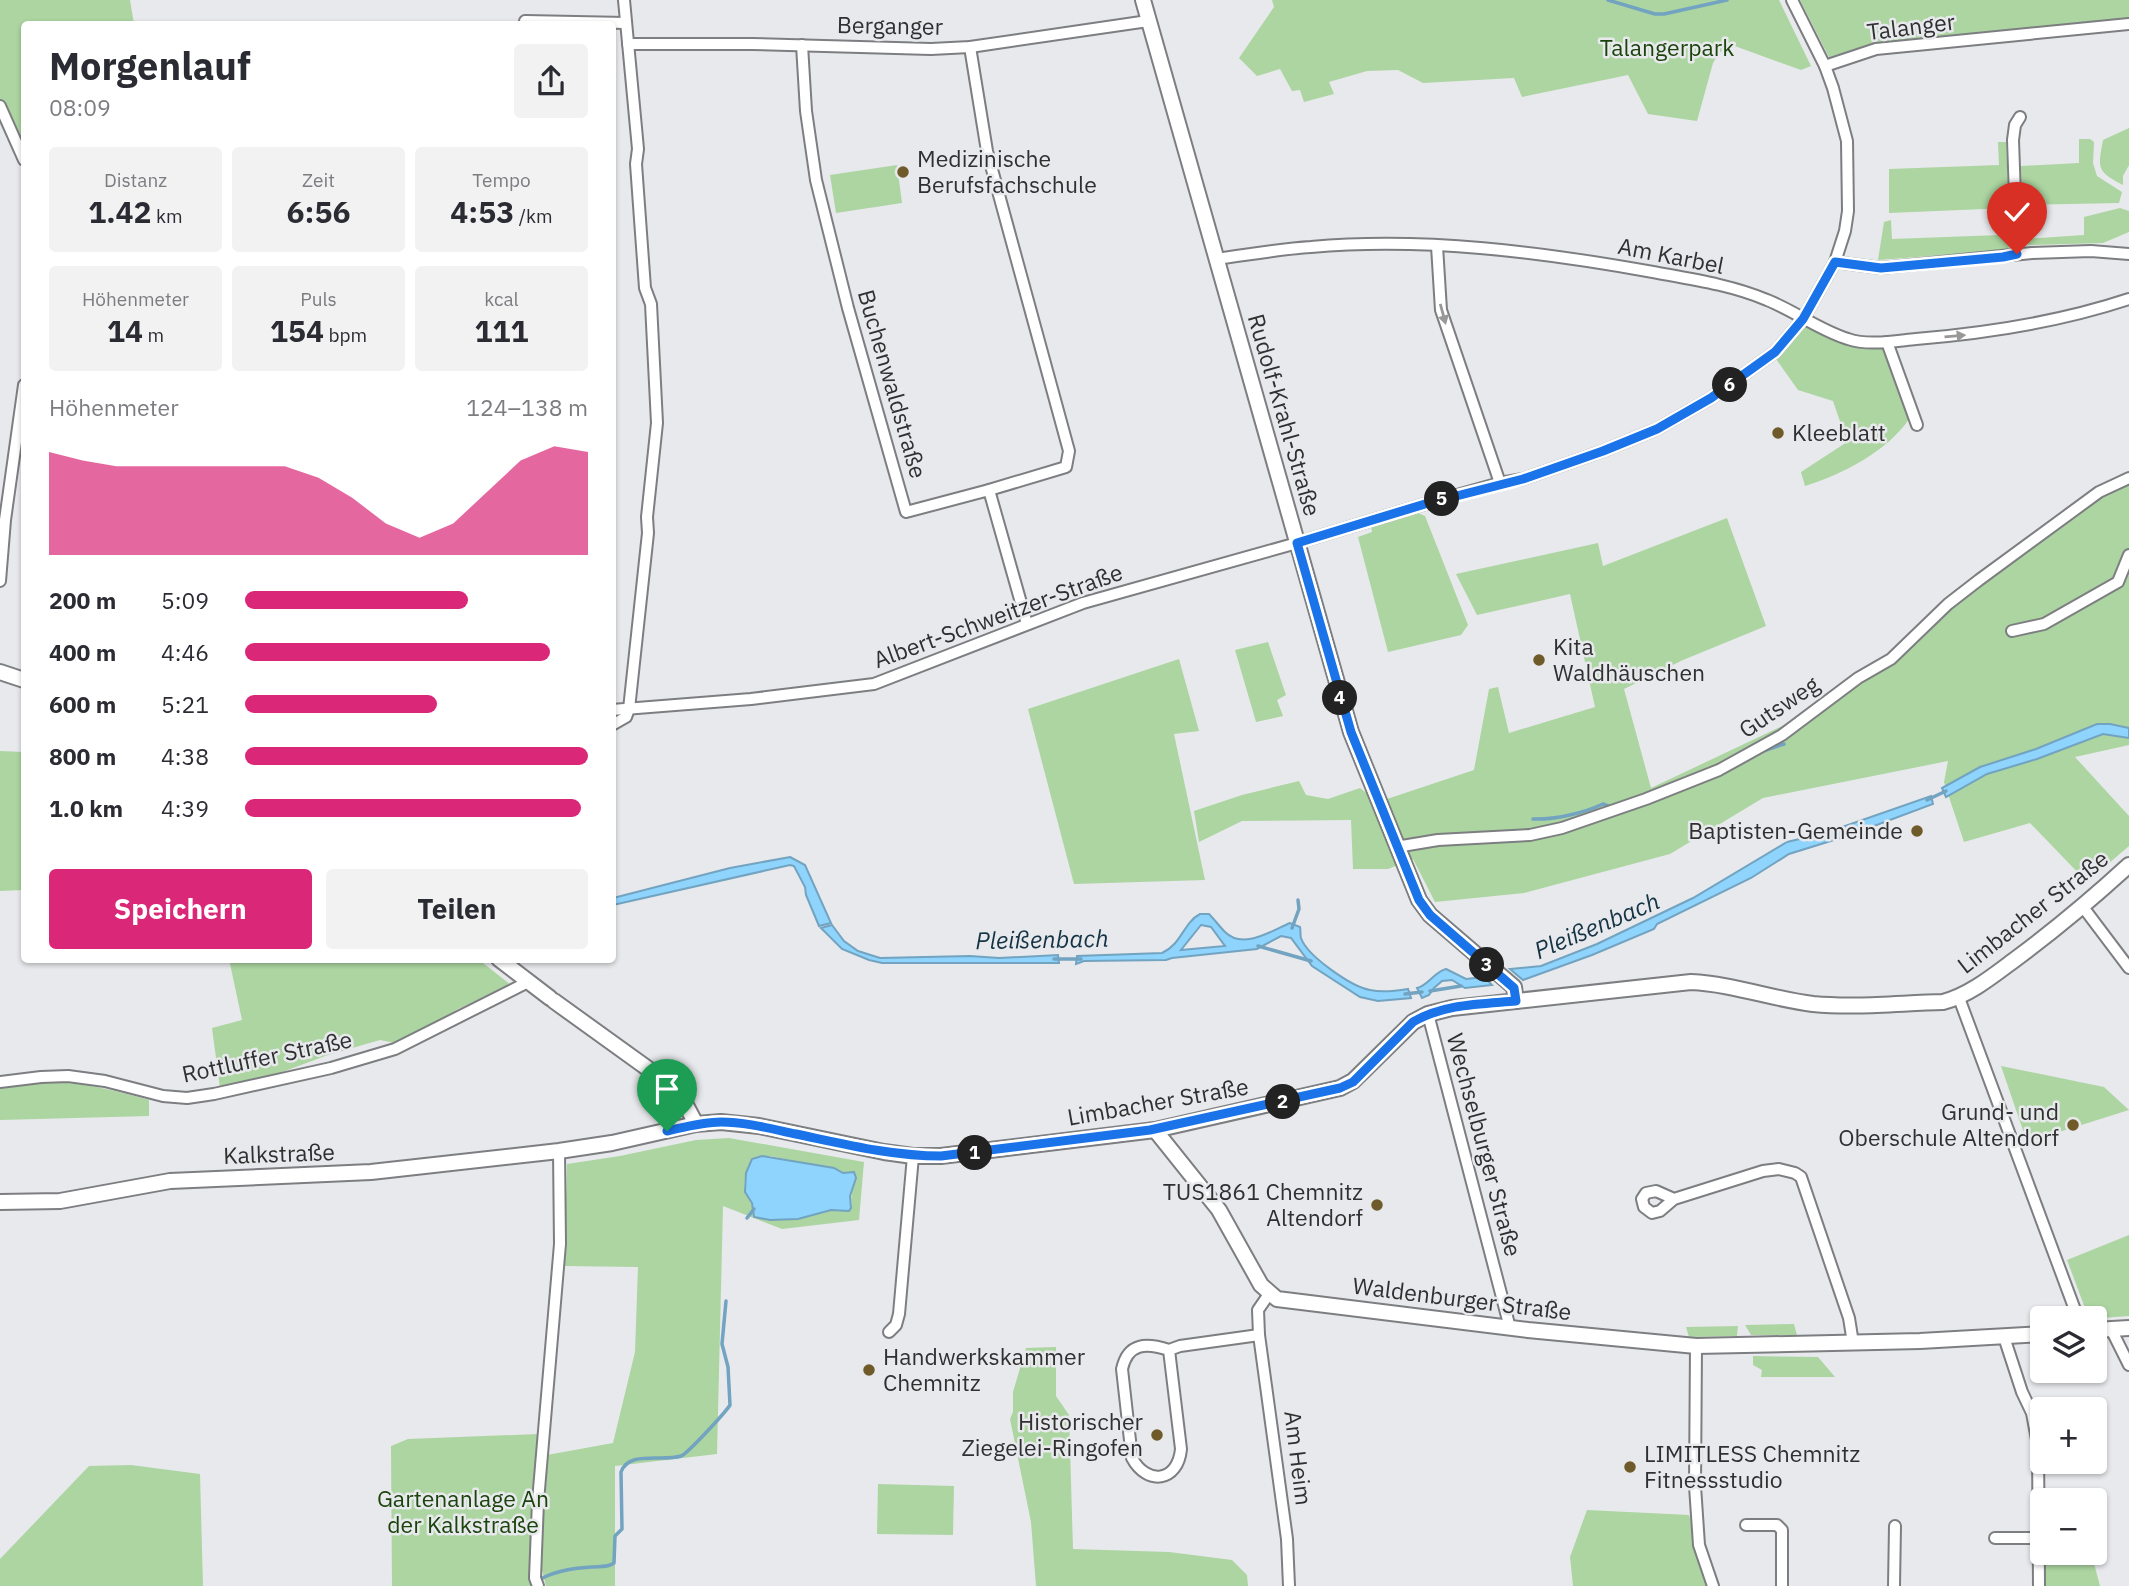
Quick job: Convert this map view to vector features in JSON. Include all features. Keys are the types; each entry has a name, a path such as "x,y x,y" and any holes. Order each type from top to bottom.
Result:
{"street":[{"path":"616,723 626,717 629,709 648,533 652,452 657,423 651,304 645,288 636,164 638,149 624,0"},
{"name":"Rudolf-Krahl-Straße","path":"1143,0 1351,732 1419,900 1430,915 1493,970 1515,994"},
{"name":"Albert-Schweitzer-Straße","path":"629,709 813,693 874,684 1083,603 1500,483 1523,479 1657,429 1711,398 1775,352 1803,319 1835,262 1848,211 1847,143 1833,88 1792,0"},
{"name":"Berganger","path":"628,44 931,49 970,47 1148,21"},
{"path":"616,23 626,23"},
{"name":"Talanger","path":"1825,66 1876,49 2129,24"},
{"name":"Buchenwaldstraße","path":"802,45 806,111 816,180 848,308 906,512 989,490"},
{"path":"970,47 987,151 1069,451 1066,467 989,490 1027,624"},
{"path":"0,106 21,153"},
{"path":"2017,254 2014,141 2015,125 2020,117"},
{"name":"Am Karbel","path":"1216,259 1310,247 1368,245 1437,246 1535,254 1654,273 1742,291 1768,300 1850,341 1887,342 1984,333 2034,325 2129,299"},
{"path":"1437,246 1441,310 1500,483"},
{"path":"1835,262 1881,268 2017,254 2091,251 2129,254"},
{"path":"1887,342 1917,425"},
{"path":"0,581 5,520 21,406"},
{"name":"Gutsweg","path":"1396,847 1438,840 1530,835 1562,828 1719,770 1782,735 1858,678 1891,659 1948,604 1979,580 2099,492 2129,478"},
{"path":"2012,631 2045,624 2118,582 2129,555"},
{"path":"616,710 629,709"},
{"name":"Limbacher Straße","path":"696,1125 721,1122 759,1126 914,1156 941,1156 1155,1129 1340,1088 1353,1082 1413,1022 1429,1014 1515,994 1691,982 1826,1004 1943,1002 1959,998 1996,974 2082,907 2129,865"},
{"path":"2082,907 2129,968"},
{"path":"504,963 672,1086 680,1094 696,1125"},
{"name":"Rottluffer Straße","path":"0,1082 68,1076 104,1081 163,1096 187,1098 214,1094 331,1068 395,1049 528,982"},
{"path":"1959,998 2074,1306"},
{"name":"Wechselburger Straße","path":"1429,1014 1510,1328"},
{"name":"Kalkstraße","path":"0,1202 60,1200 155,1183 346,1174 612,1143 696,1125"},
{"path":"1155,1129 1219,1210 1261,1285 1269,1294"},
{"path":"537,1582 538,1501 561,1244 559,1150"},
{"path":"889,1332 896,1325 899,1314 914,1156"},
{"path":"1674,1199 1772,1169 1788,1170 1801,1177 1849,1318 1853,1343"},
{"name":"Waldenburger Straße","path":"1269,1294 1277,1299 1510,1328 1696,1346 1853,1343 2030,1335"},
{"name":"Am Heim","path":"1269,1294 1258,1310 1259,1335 1287,1539 1289,1586"},
{"path":"2107,1329 2129,1328"},
{"path":"2111,1329 2129,1365"},
{"path":"1169,1350 1181,1449 1180,1462 1172,1472 1161,1477 1150,1476 1139,1470 1132,1458 1122,1369 1125,1357 1132,1349 1155,1345 1169,1350 1180,1346 1259,1335"},
{"path":"2004,1336 2022,1392 2032,1413 2038,1445 2038,1488"},
{"path":"1696,1346 1695,1486 1699,1545 1713,1586"},
{"path":"1746,1525 1777,1525 1782,1530 1782,1586"},
{"path":"1894,1586 1895,1527"},
{"path":"1994,1538 2030,1538"},
{"path":"2039,1565 2039,1586"}],"green space":[{"path":"0,0 130,0 134,21 21,21 21,144 0,108"},
{"name":"Talangerpark","path":"1272,0 1779,0 1811,66 1801,70 1732,45 1719,53 1713,63 1697,121 1648,114 1628,75 1522,97 1514,78 1423,83 1398,70 1367,71 1329,82 1334,94 1304,102 1300,90 1292,91 1280,69 1257,76 1239,58 1274,7"},
{"path":"1800,0 2129,0 2129,22 1912,42 1835,60 1829,57"},
{"path":"2129,128 2129,165 2123,176 2123,185 2103,172 2100,157 2103,140"},
{"path":"2079,139 2090,139 2094,142 2093,163 2097,176 2122,192 2119,203 2022,205 2021,166 2079,163"},
{"path":"1998,142 2006,142 2009,208 1889,213 1889,169 1999,165"},
{"path":"897,165 902,203 836,213 830,175"},
{"path":"2120,208 2129,211 2129,232 2103,243 2028,245 2023,239 2084,235 2084,217"},
{"path":"2001,215 2009,215 2007,250 1878,260 1884,222 1891,220 1892,239 2000,235"},
{"path":"1808,327 1884,349 1909,419 1889,441 1863,460 1805,486 1801,472 1847,442 1833,401 1798,390 1776,359 1801,328"},
{"path":"2129,482 2129,745 2075,757 2129,816 2129,846 2087,882 2030,823 1964,842 1944,782 1948,761 1763,798 1670,854 1524,893 1435,902 1413,859 1388,869 1353,869 1351,820 1242,821 1199,842 1194,811 1242,795 1299,781 1306,795 1328,799 1360,788 1378,802 1474,770 1489,689 1498,687 1509,733 1595,707 1570,594 1477,615 1456,574 1598,543 1603,566 1727,518 1766,626 1683,660 1624,689 1651,788 1795,720 1893,658 1951,609 2094,499"},
{"path":"1418,513 1425,516 1468,625 1461,635 1388,652 1358,537 1372,532 1371,526"},
{"path":"1268,642 1286,695 1277,700 1283,716 1256,722 1235,650"},
{"path":"1179,659 1199,731 1174,734 1205,880 1074,884 1028,709"},
{"path":"0,751 21,752 21,890 0,891"},
{"path":"230,963 483,963 511,985 458,1009 426,1029 395,1043 380,1040 274,1075 220,1088 212,1028 242,1020"},
{"path":"2001,1066 2104,1087 2129,1110 2027,1142"},
{"path":"42,1082 83,1085 149,1100 149,1116 0,1120 0,1087"},
{"path":"729,1138 864,1162 859,1220 782,1229 723,1206 717,1454 615,1466 615,1586 546,1586 541,1566 547,1455 613,1443 635,1352 638,1267 564,1266 567,1164 696,1140","holes":["770,1156 843,1173 854,1172 855,1176 852,1205 842,1211 831,1210 798,1219 753,1214 745,1185 752,1159"]},
{"path":"2129,1235 2129,1316 2107,1318 2107,1306 2084,1306 2067,1260"},
{"path":"1794,1324 1797,1335 1751,1335 1745,1325"},
{"path":"1738,1326 1737,1336 1689,1337 1686,1327"},
{"path":"1056,1347 1056,1396 1069,1415 1073,1549 1169,1552 1232,1560 1247,1575 1248,1586 1036,1586 1031,1522 1010,1419 1013,1412 1013,1392 1026,1348"},
{"path":"1753,1356 1818,1357 1835,1377 1761,1377 1762,1370 1753,1365"},
{"name":"Gartenanlage An der Kalkstraße","path":"539,1434 534,1586 392,1586 391,1446 408,1439"},
{"path":"131,1465 200,1474 203,1586 0,1586 0,1559 89,1466"},
{"path":"878,1484 954,1486 953,1535 877,1534"},
{"path":"1587,1510 1689,1515 1710,1586 1573,1586 1570,1557"},
{"path":"2044,1565 2094,1565 2100,1586 2044,1586"}],"water":[{"path":"2097,724 2129,728 2129,738 2103,734 2037,759 1987,774 1946,797 1942,788 1980,767 2036,749"},
{"path":"1931,796 1933,804 1789,854 1751,878 1657,924 1654,929 1592,955 1523,980 1510,969 1541,966 1597,944 1693,898 1787,842 1825,833"},
{"path":"790,857 805,865 831,923 819,926 805,887 794,866 790,865 616,904 616,897 730,868"},
{"path":"1200,914 1209,914 1225,932 1240,939 1257,937 1290,923 1300,927 1301,938 1312,953 1342,977 1362,988 1375,991 1408,989 1411,998 1378,1001 1360,997 1312,966 1291,938 1281,936 1257,949 1166,960 1084,961 1076,964 1077,956 1162,953 1174,944","holes":["1201,925 1211,927 1225,946 1181,950"]},
{"path":"832,925 844,941 858,951 880,958 1058,955 1059,963 882,963 842,949 821,928"},
{"path":"1446,969 1466,979 1484,977 1492,985 1465,988 1452,980 1442,981 1429,995 1422,998 1417,988"},
{"path":"762,1156 834,1168 843,1173 854,1172 856,1178 850,1196 851,1208 849,1211 831,1210 798,1219 770,1220 754,1217 752,1203 745,1192 746,1173 752,1159"}],"waterway":[{"path":"1608,0 1655,14 1727,0"},
{"path":"1763,751 1784,744"},
{"name":"Pleißenbach","path":"1927,800 1946,791"},
{"path":"1533,819 1569,815 1603,804 1611,807"},
{"path":"1292,928 1299,909 1298,900"},
{"path":"1258,946 1311,961"},
{"name":"Pleißenbach","path":"1054,959 1081,959"},
{"path":"1430,991 1461,986"},
{"name":"Pleißenbach","path":"1405,994 1422,992"},
{"path":"747,1218 754,1209"},
{"path":"539,1580 564,1570 614,1563 615,1536 622,1529 621,1472 625,1465 638,1459 681,1456 730,1405 728,1367 722,1344 726,1301"}],"place":[{"name":"Medizinische Berufsfachschule","path":"903,172"},
{"name":"Kleeblatt","path":"1778,433"},
{"name":"Kita Waldhäuschen","path":"1539,660"},
{"name":"Baptisten-Gemeinde","path":"1917,831"},
{"name":"Grund- und Oberschule Altendorf","path":"2073,1125"},
{"name":"TUS1861 Chemnitz Altendorf","path":"1377,1205"},
{"name":"Handwerkskammer Chemnitz","path":"869,1370"},
{"name":"Historischer Ziegelei-Ringofen","path":"1157,1435"},
{"name":"LIMITLESS Chemnitz Fitnessstudio","path":"1630,1467"}],"route":[{"path":"667,1131 721,1122 759,1126 884,1152 941,1156 1031,1147 1150,1130 1340,1088 1353,1082 1413,1022 1424,1016 1452,1008 1516,1001 1514,988 1430,915 1419,900 1351,732 1297,543 1425,504 1523,479 1657,429 1711,398 1775,352 1803,319 1835,262 1881,268 2017,254"}]}
